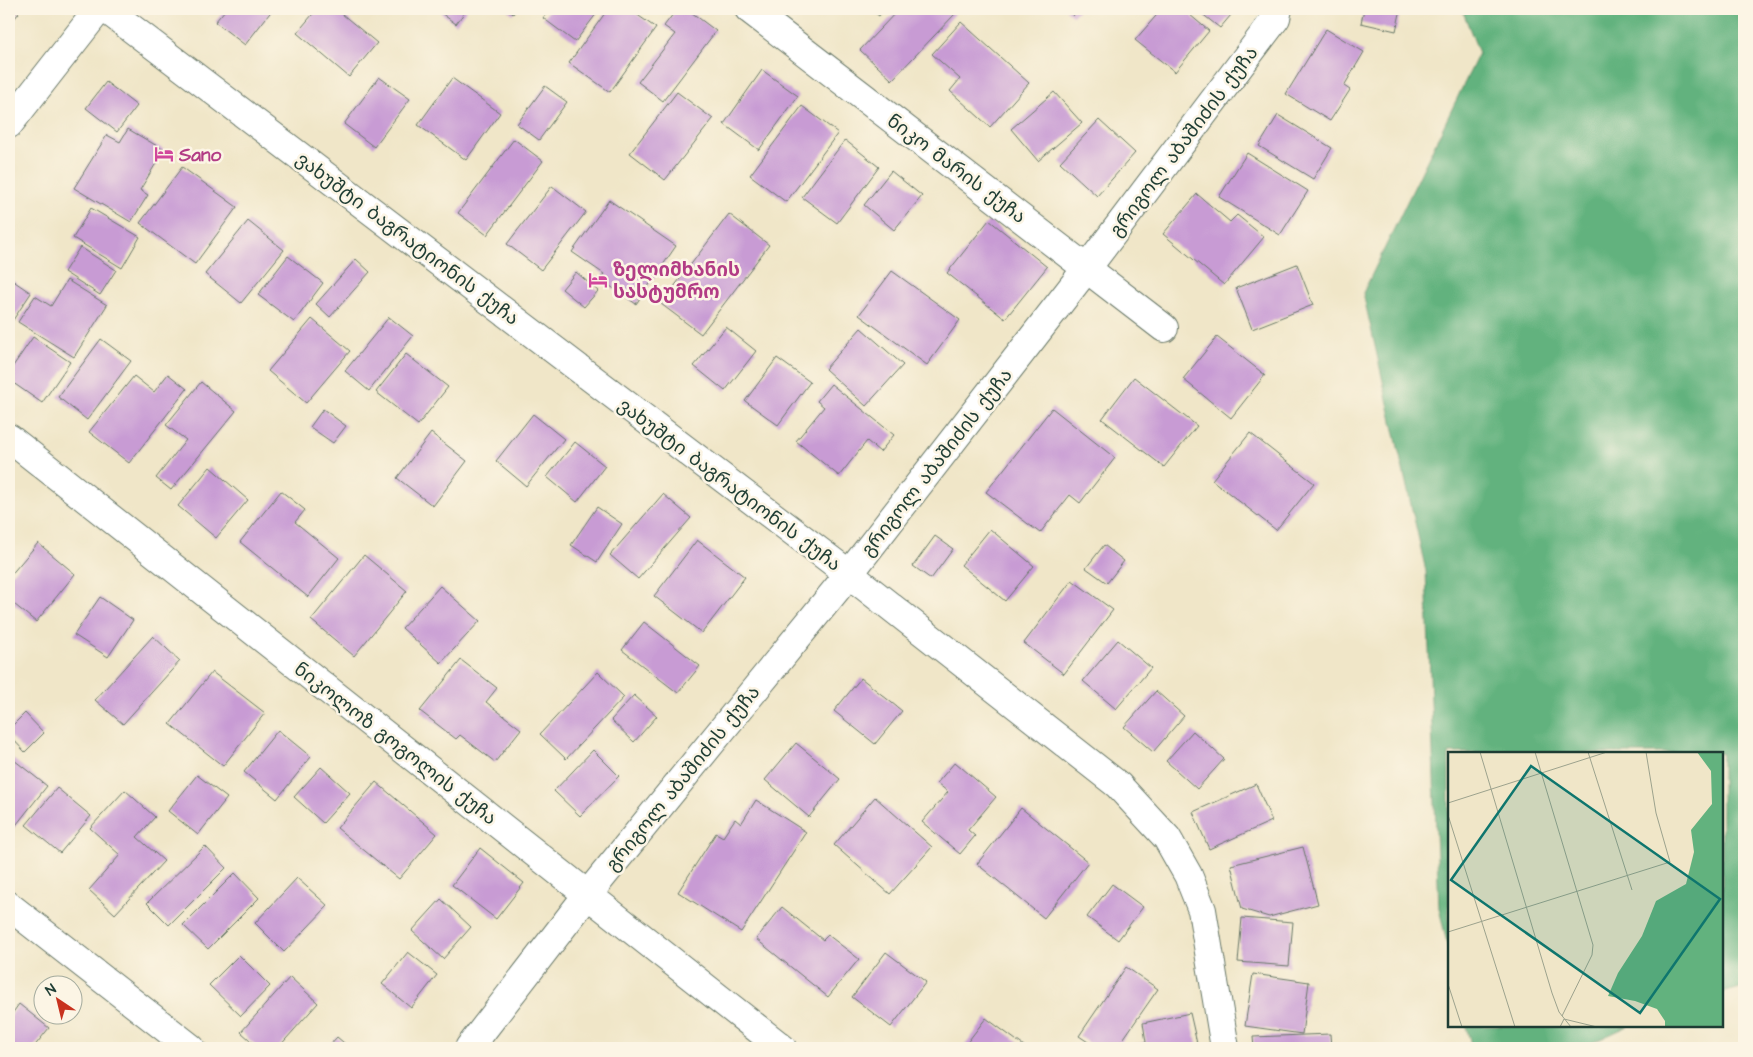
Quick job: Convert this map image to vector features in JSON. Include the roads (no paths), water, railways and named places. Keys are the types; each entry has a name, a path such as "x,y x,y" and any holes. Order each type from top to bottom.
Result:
{"street":[{"path":"9,124 99,9"},
{"name":"ვახუშტი ბაგრატიონის ქუჩა","path":"106,9 849,574 1118,785 1167,838 1188,875 1202,910 1225,1048"},
{"name":"ნიკო მარის ქუჩა","path":"749,9 1164,328"},
{"name":"გრიგოლ აბაშიძის ქუჩა","path":"469,1048 588,894 849,574 1088,268 1276,18 1278,9"},
{"name":"ნიკოლოზ გოგოლის ქუჩა","path":"9,438 782,1048"},
{"path":"9,906 191,1048"}],"place":[{"name":"Sano","path":"164,154"},
{"name":"ზელიმხანის სასტუმრო","path":"598,280"}]}
